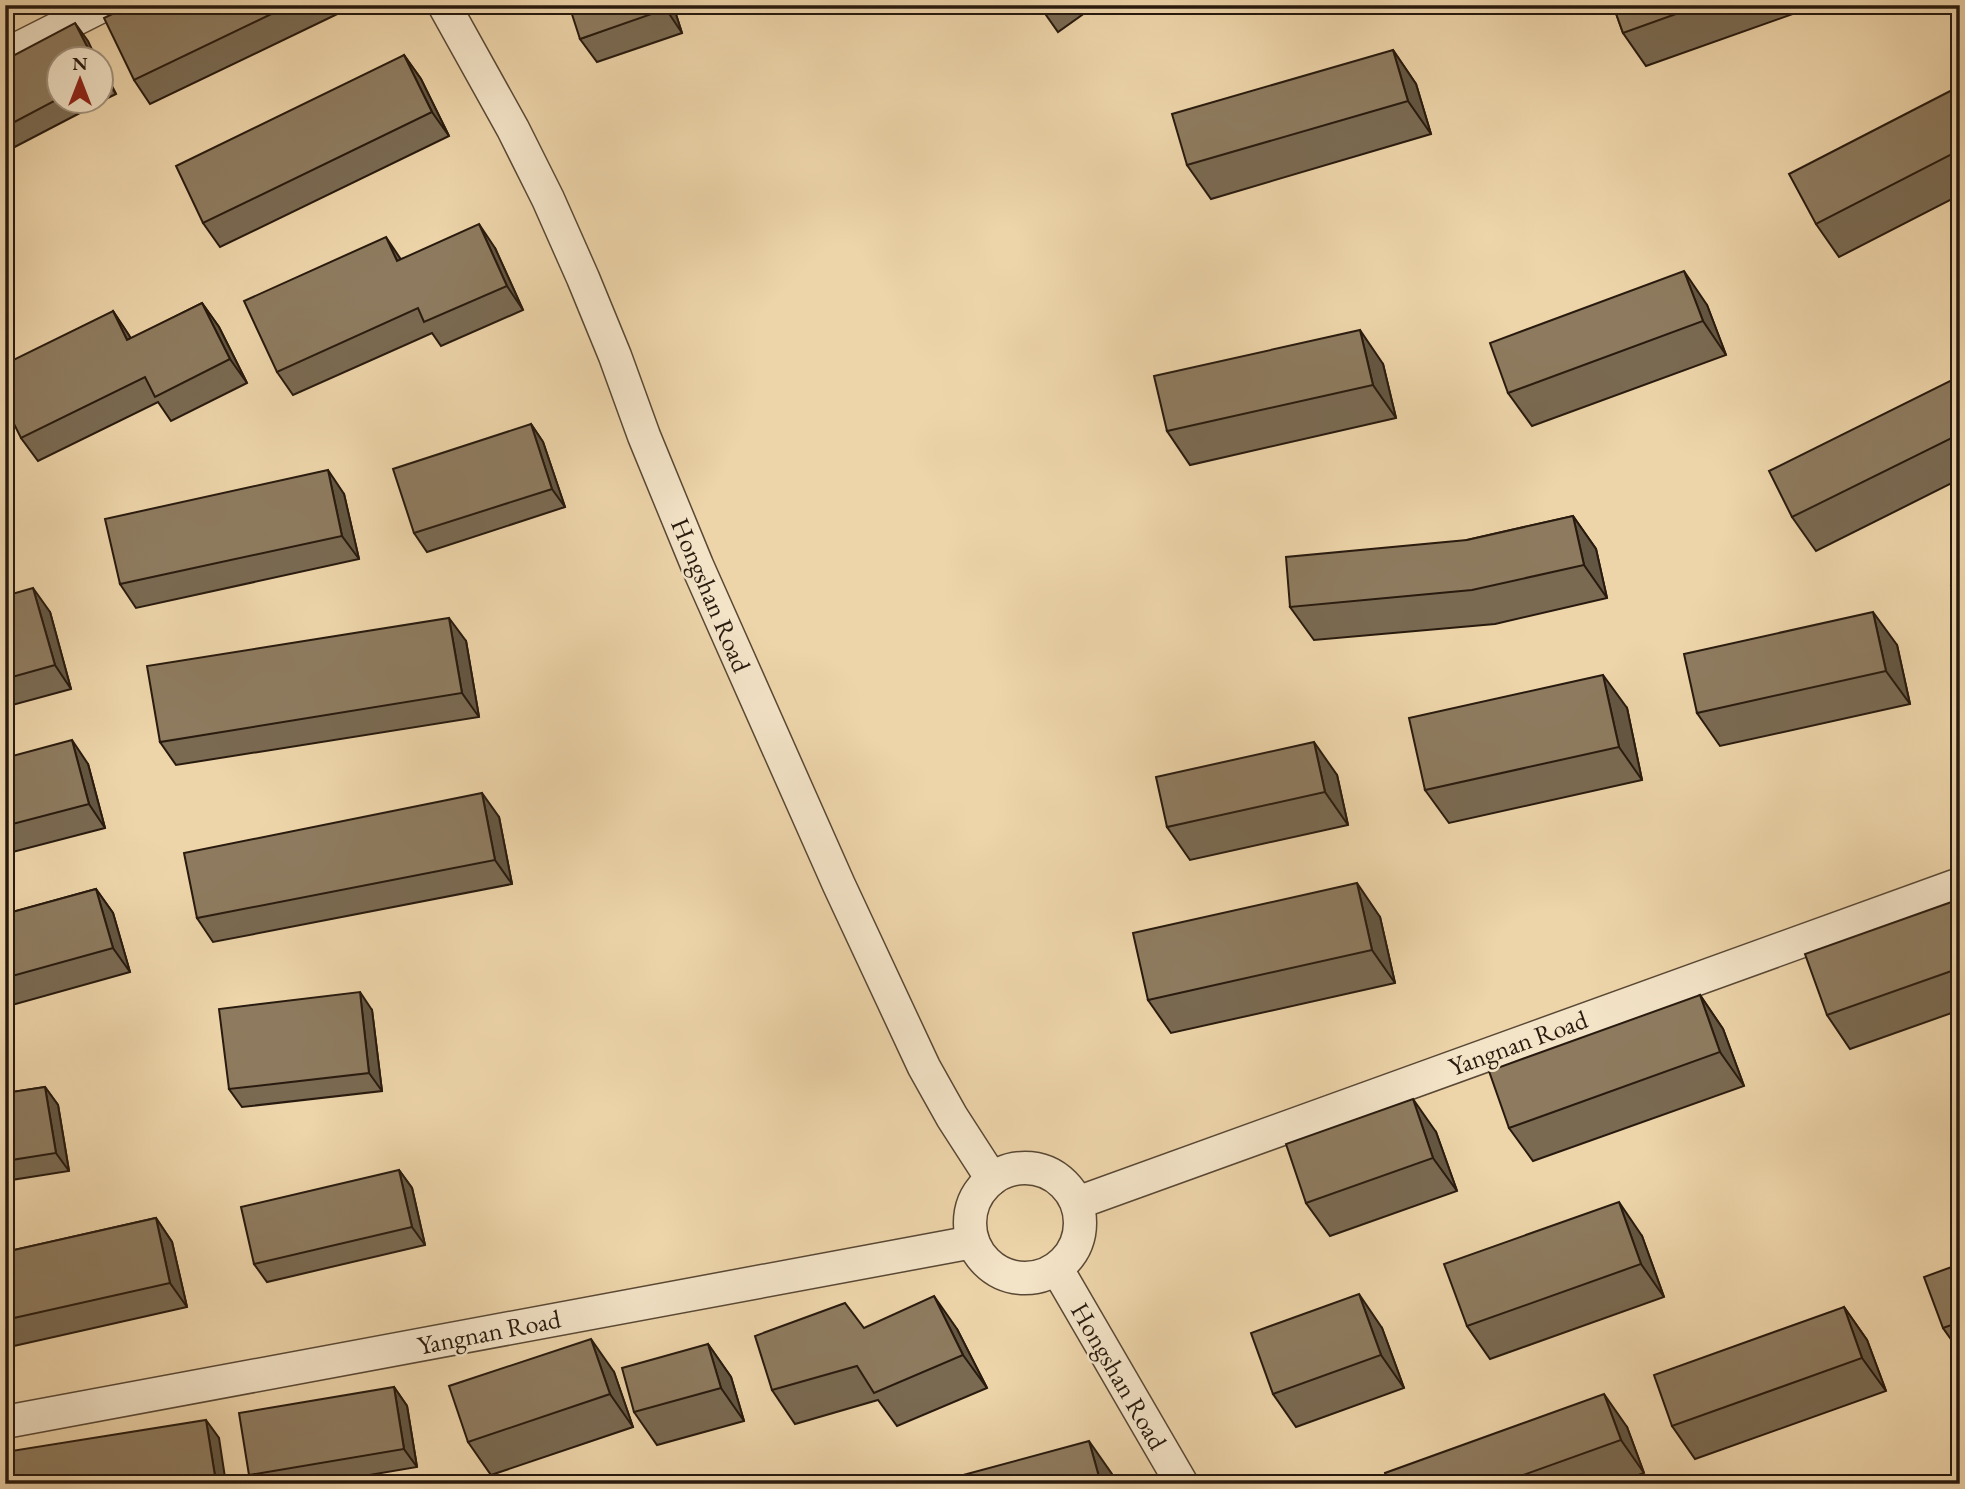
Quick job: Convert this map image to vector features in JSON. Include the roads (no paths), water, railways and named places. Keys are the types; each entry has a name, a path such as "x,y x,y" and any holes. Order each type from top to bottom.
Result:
{"street":[{"path":"5,55 104,5"},
{"name":"Hongshan Road","path":"444,5 513,129 548,199 615,356 643,436 697,565 924,1067 992,1179"},
{"name":"Yangnan Road","path":"1077,1203 1960,884"},
{"path":"1009,1170 1041,1170 1068,1187 1077,1203 1081,1225 1073,1252 1057,1269 1040,1276 1009,1276 982,1258 973,1242 969,1220 977,1195 992,1179 1009,1170"},
{"name":"Yangnan Road","path":"5,1422 973,1242"},
{"name":"Hongshan Road","path":"1057,1269 1182,1484"}]}
